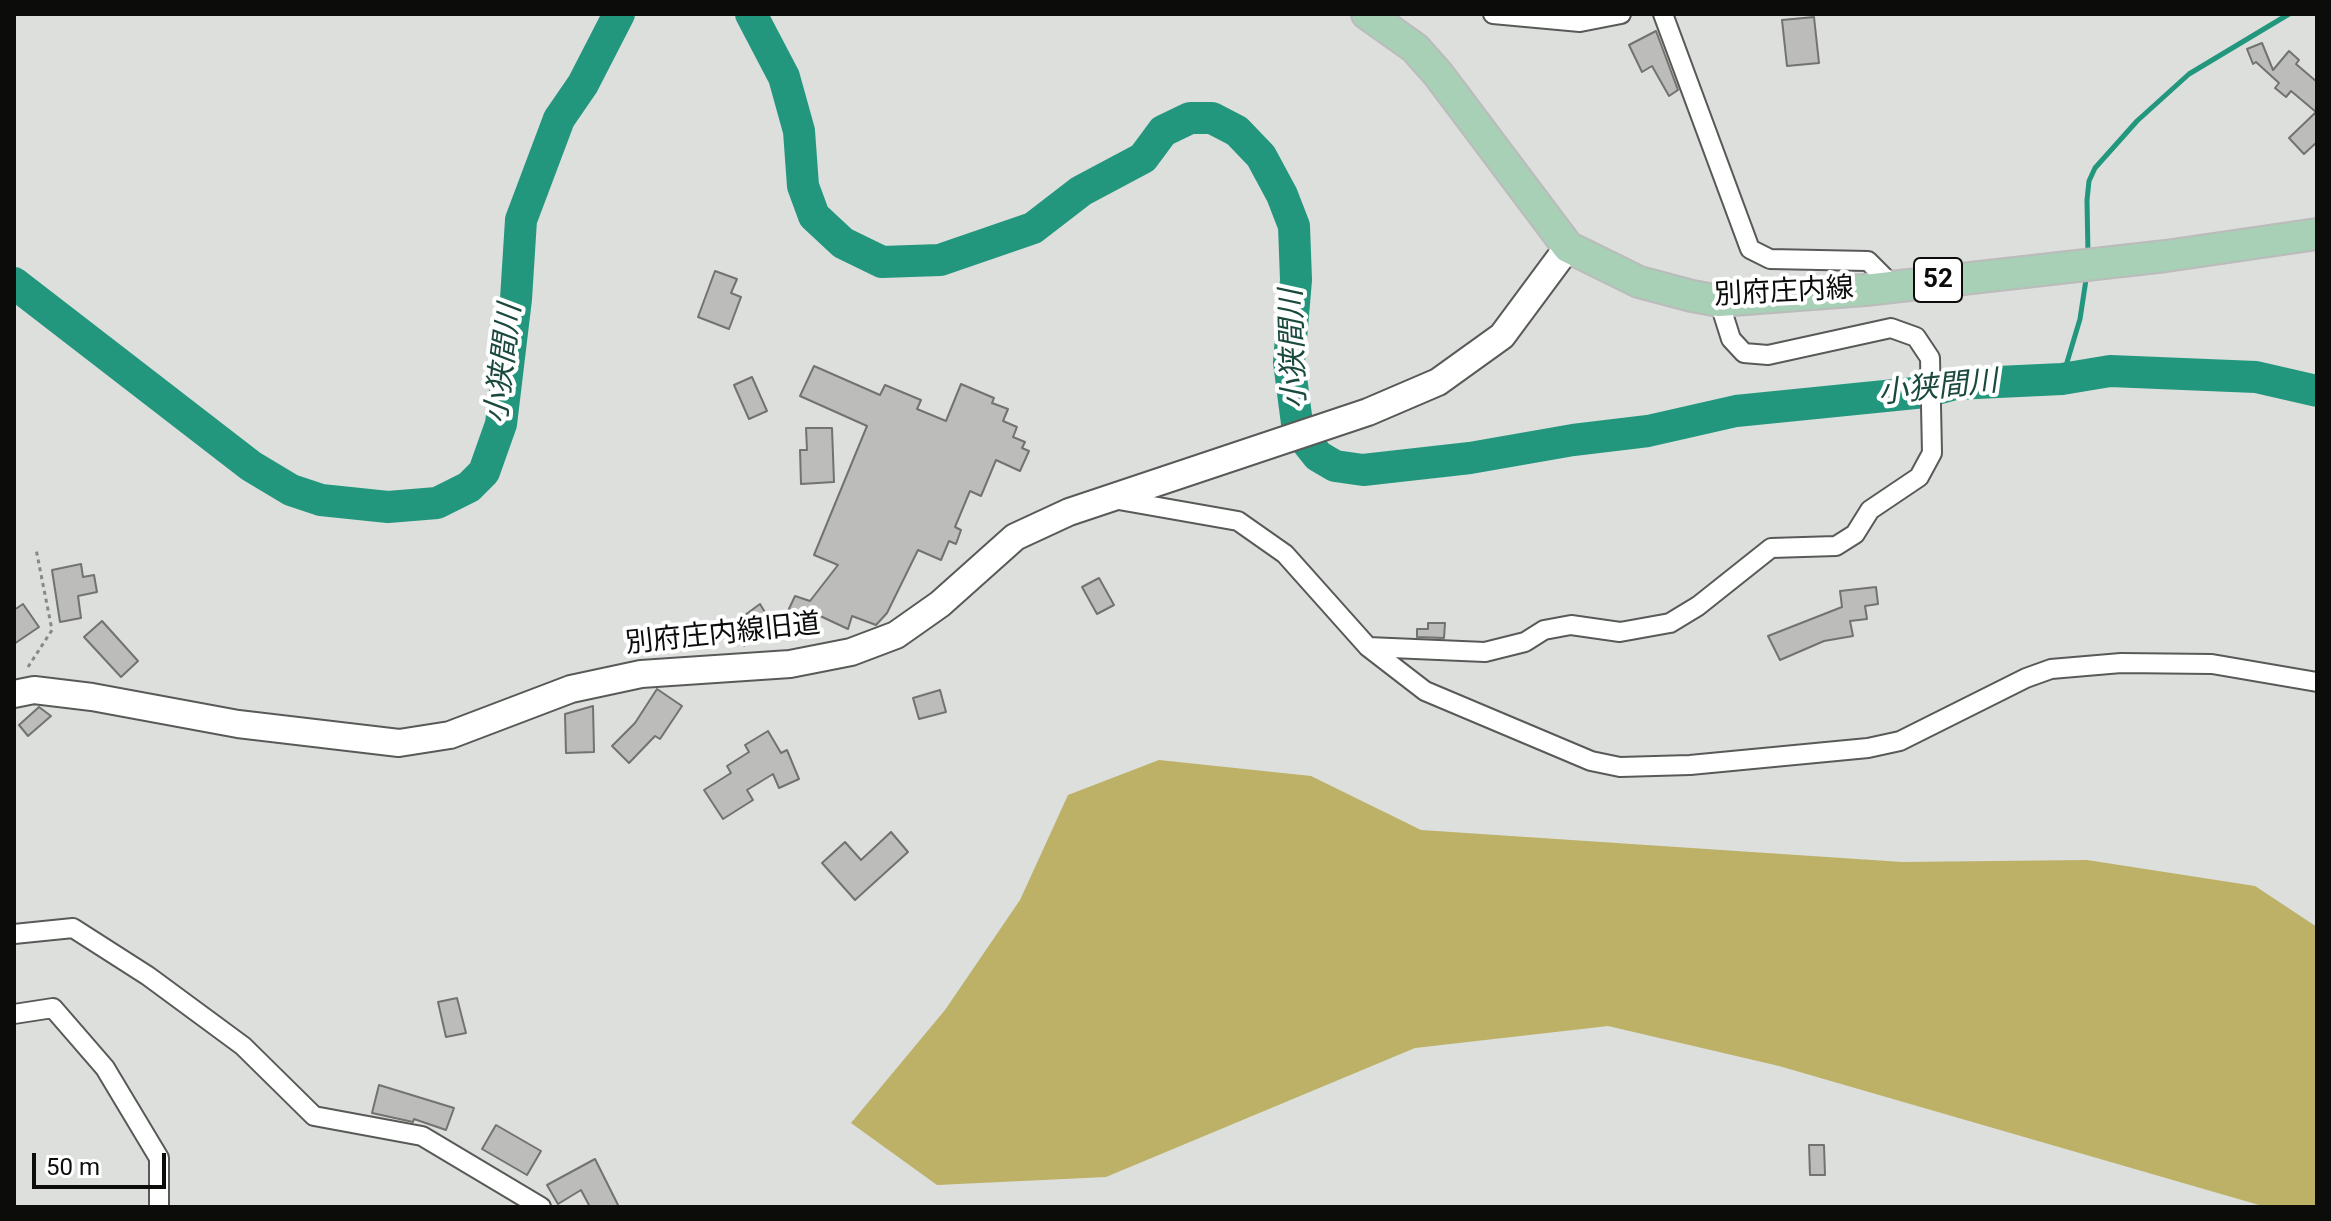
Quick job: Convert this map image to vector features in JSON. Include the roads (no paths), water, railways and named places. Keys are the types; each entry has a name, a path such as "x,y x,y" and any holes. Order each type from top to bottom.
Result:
{"main road":[{"name":"別府庄内線","path":"1367,14 1415,48 1438,74 1568,247 1639,282 1719,301 1893,286 2166,256 2317,234"}],"street":[{"path":"1493,14 1580,22 1621,14"},
{"path":"1663,14 1750,249 1770,259 1868,261 1893,286"},
{"name":"別府庄内線旧道","path":"18,685 238,724 399,743 450,735 571,689 641,674 790,664 851,652 896,635 940,604 1015,537 1069,512 1368,412 1438,382 1502,336 1568,247"},
{"path":"1368,647 1485,652 1525,642 1544,630 1571,625 1620,632 1670,623 1698,606 1771,548 1836,546 1855,534 1870,510 1919,477 1932,453 1930,358 1916,337 1891,328 1768,355 1744,353 1731,339 1719,301"},
{"path":"1109,499 1238,521 1285,554 1368,647 1425,691 1591,761 1620,767 1690,765 1889,744 1952,718 2026,678 2051,669 2121,663 2212,664 2317,682"},
{"path":"14,934 73,928 148,976 243,1046 314,1116 422,1136 541,1207"},
{"path":"14,1014 53,1008 105,1068 159,1158 159,1207"}],"waterway":[{"name":"小狭間川","path":"14,283 251,466 291,490 321,500 388,507 437,503 469,487 484,472 501,424 516,299 521,220 559,119 583,84 619,14"},
{"name":"小狭間川","path":"751,14 784,77 799,131 803,186 814,216 843,243 882,262 940,260 1033,228 1081,191 1143,158 1163,131 1190,118 1212,118 1237,131 1261,156 1294,226 1296,280 1289,362 1298,431 1318,456 1335,466 1363,470 1470,458 1648,431 1736,411 1925,392 1955,384 2062,379 2110,371 2256,377 2317,391"},
{"path":"2088,255 2087,200 2089,181 2095,168 2137,121 2189,74 2289,14"},
{"path":"2062,379 2080,319 2087,273"}]}
